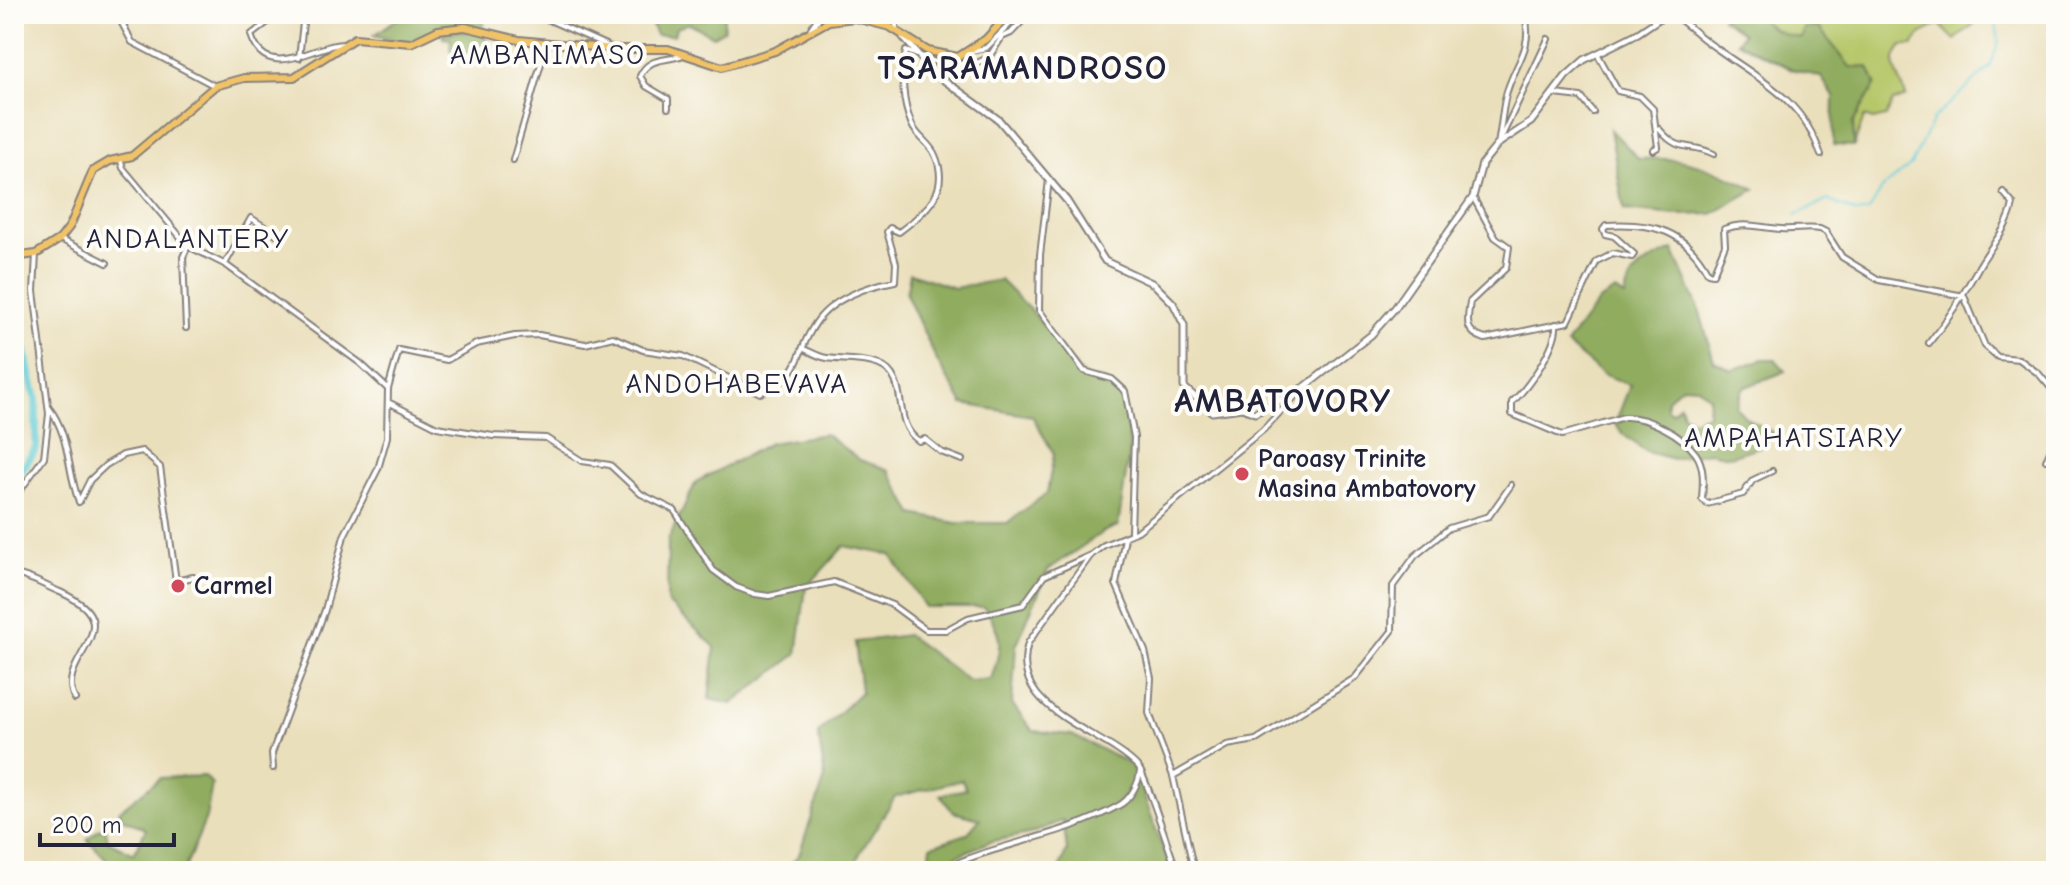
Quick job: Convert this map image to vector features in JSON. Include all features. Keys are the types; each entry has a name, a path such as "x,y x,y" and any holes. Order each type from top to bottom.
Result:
{"main road":[{"path":"16,257 36,254 60,239 70,226 93,171 110,161 121,161 132,156 215,86 244,78 294,77 355,38 411,43 453,27 547,43 614,49 658,47 709,65 731,66 775,51 829,21 855,18 893,30 914,48 958,57 986,39 1009,14"}],"street":[{"path":"117,14 122,31 132,42 215,86"},
{"path":"278,14 251,38 271,57 287,60 299,58 343,44"},
{"path":"299,58 304,14"},
{"path":"536,14 614,49"},
{"path":"811,29 821,14"},
{"path":"882,14 893,30"},
{"path":"893,30 896,14"},
{"path":"966,52 986,48 1020,14"},
{"path":"914,48 941,64 975,64 989,57 1002,37 1011,33 1029,14"},
{"path":"1498,144 1505,99 1526,52 1529,32 1525,14"},
{"path":"1498,144 1531,122 1566,76 1597,53 1666,14"},
{"path":"1672,14 1716,49 1754,72 1805,117 1821,155"},
{"path":"388,402 437,427 493,436 546,438 582,461 610,465 641,494 674,510 713,570 736,587 769,596 834,582 892,605 926,630 946,630 968,618 1023,605 1044,576 1138,531 1263,430 1306,386 1371,335 1473,197 1478,171 1498,144 1548,39"},
{"path":"513,160 547,43"},
{"path":"914,48 945,82 999,120 1082,223 1105,261 1154,284 1176,308 1184,325 1184,387 1196,400 1212,412 1242,408 1255,413 1306,386"},
{"path":"273,768 272,753 325,610 344,536 384,448 388,389 399,350 447,360 476,344 515,336 539,335 585,344 613,337 643,350 683,356 760,393 786,381 814,325 825,312 871,285 895,281 896,263 887,232 890,228 899,232 929,209 939,195 936,156 911,123 904,88 906,51 914,48"},
{"path":"1597,53 1618,91 1640,96 1653,109 1658,147 1653,150"},
{"path":"668,108 668,99 646,86 640,76 646,65 662,57 673,59 683,55"},
{"path":"1555,94 1581,97 1593,112"},
{"path":"1657,127 1672,144 1681,148 1698,147 1714,154"},
{"path":"121,161 188,246 225,264 360,363 388,389"},
{"path":"1049,180 1040,255 1039,310 1084,371 1112,379 1125,391 1134,437 1131,532"},
{"path":"1929,343 1964,296 1975,272 2010,218 2013,204 2003,192"},
{"path":"1473,197 1495,237 1509,247 1510,260 1470,302 1467,328 1471,335 1485,339 1568,322 1602,256 1613,253 1633,255 1632,249 1605,234 1603,229 1606,225 1644,225 1684,239 1708,273 1713,274 1725,245 1724,229 1740,224 1820,229 1826,232 1842,257 1879,280 1964,296"},
{"path":"225,264 251,218 276,234"},
{"path":"60,239 107,263"},
{"path":"186,328 183,257 188,246"},
{"path":"14,499 44,457 49,408 34,291 36,254"},
{"path":"1964,296 1985,346 1998,357 2019,359 2039,374 2056,394"},
{"path":"1556,324 1554,338 1535,378 1512,402 1512,414 1562,435 1635,416 1664,428 1697,455 1704,478 1702,499 1707,504 1743,494 1753,480 1772,471"},
{"path":"804,349 826,358 864,359 892,373 901,394 903,419 910,435 962,460"},
{"path":"49,408 64,431 68,475 79,502 90,480 123,455 142,451 155,460 160,467 176,581 193,577"},
{"path":"2046,460 2056,437"},
{"path":"1173,776 1227,745 1256,740 1355,678 1392,631 1391,594 1415,556 1449,528 1489,516 1511,485"},
{"path":"1125,538 1116,584 1145,651 1151,678 1149,713 1173,776 1194,871"},
{"path":"1091,555 1028,643 1025,662 1040,699 1050,709 1140,768 1177,871"},
{"path":"14,574 83,603 90,613 92,634 71,677 75,699"},
{"path":"939,871 976,853 1021,842 1121,805 1136,787 1140,768"}],"green space":[{"path":"404,14 487,14 482,28 458,25 418,40 399,42 374,35"},
{"path":"652,14 724,14 724,30 713,36 689,23 676,28 674,35 656,35 652,26 655,15"},
{"path":"1726,14 1759,14 1772,28 1802,38 1804,28 1819,28 1851,68 1869,67 1876,84 1853,123 1854,146 1833,145 1834,97 1821,77 1792,69 1737,42 1743,33 1722,18"},
{"path":"1759,14 1978,14 1982,17 1955,40 1939,24 1921,34 1913,46 1902,46 1897,53 1895,66 1906,97 1893,102 1886,117 1873,120 1864,117 1854,146 1853,123 1875,84 1851,68 1819,28 1804,37 1790,37 1771,28"},
{"path":"474,32 489,41 488,51 463,55 450,50 451,39 443,38 443,34"},
{"path":"1610,129 1639,159 1672,159 1699,165 1755,189 1712,214 1676,215 1624,210"},
{"path":"1673,250 1699,309 1714,361 1732,370 1763,359 1775,359 1786,371 1743,388 1736,407 1746,418 1774,433 1762,446 1730,456 1708,452 1673,459 1647,452 1615,424 1630,385 1602,374 1566,344 1599,301 1616,291 1625,297 1635,272","holes":["1682,386 1698,387 1709,397 1708,414 1693,420 1683,414 1680,404 1672,412 1667,409 1667,399"]},
{"path":"910,273 954,288 1000,280 1035,315 1083,376 1102,380 1122,392 1130,448 1118,526 1103,532 1048,570 1016,646 1012,704 1033,731 1072,735 1133,765 1171,871 1058,871 1067,850 1063,820 1033,833 989,842 938,864 929,862 931,846 967,834 980,819 953,812 940,795 966,789 962,780 895,797 860,853 853,871 784,871 799,855 825,778 818,733 861,692 855,642 907,635 969,681 991,679 999,649 998,634 984,607 925,607 891,555 844,546 806,588 797,654 732,704 709,699 715,647 667,602 668,540 696,482 770,443 825,434 860,460 889,470 913,514 956,523 1007,523 1047,493 1054,454 1032,416 963,404 937,361 906,294"},
{"path":"205,776 212,784 206,818 184,871 100,871 113,866 87,839 105,825 108,841 134,854 146,829 122,818 119,811 160,778"}],"waterway":[{"path":"1796,215 1828,200 1857,213 1869,211 1883,187 1911,165 1933,119 1990,67 1999,41 1994,14"},
{"path":"14,305 36,399 36,448 14,482"}],"place":[{"name":"Paroasy Trinite Masina Ambatovory","path":"1242,474"},
{"name":"Carmel","path":"178,586"}],"district":[{"name":"AMBANIMASO","path":"548,55"},
{"name":"TSARAMANDROSO","path":"1023,68"},
{"name":"ANDALANTERY","path":"188,239"},
{"name":"ANDOHABEVAVA","path":"737,384"},
{"name":"AMBATOVORY","path":"1283,401"},
{"name":"AMPAHATSIARY","path":"1794,438"}]}
